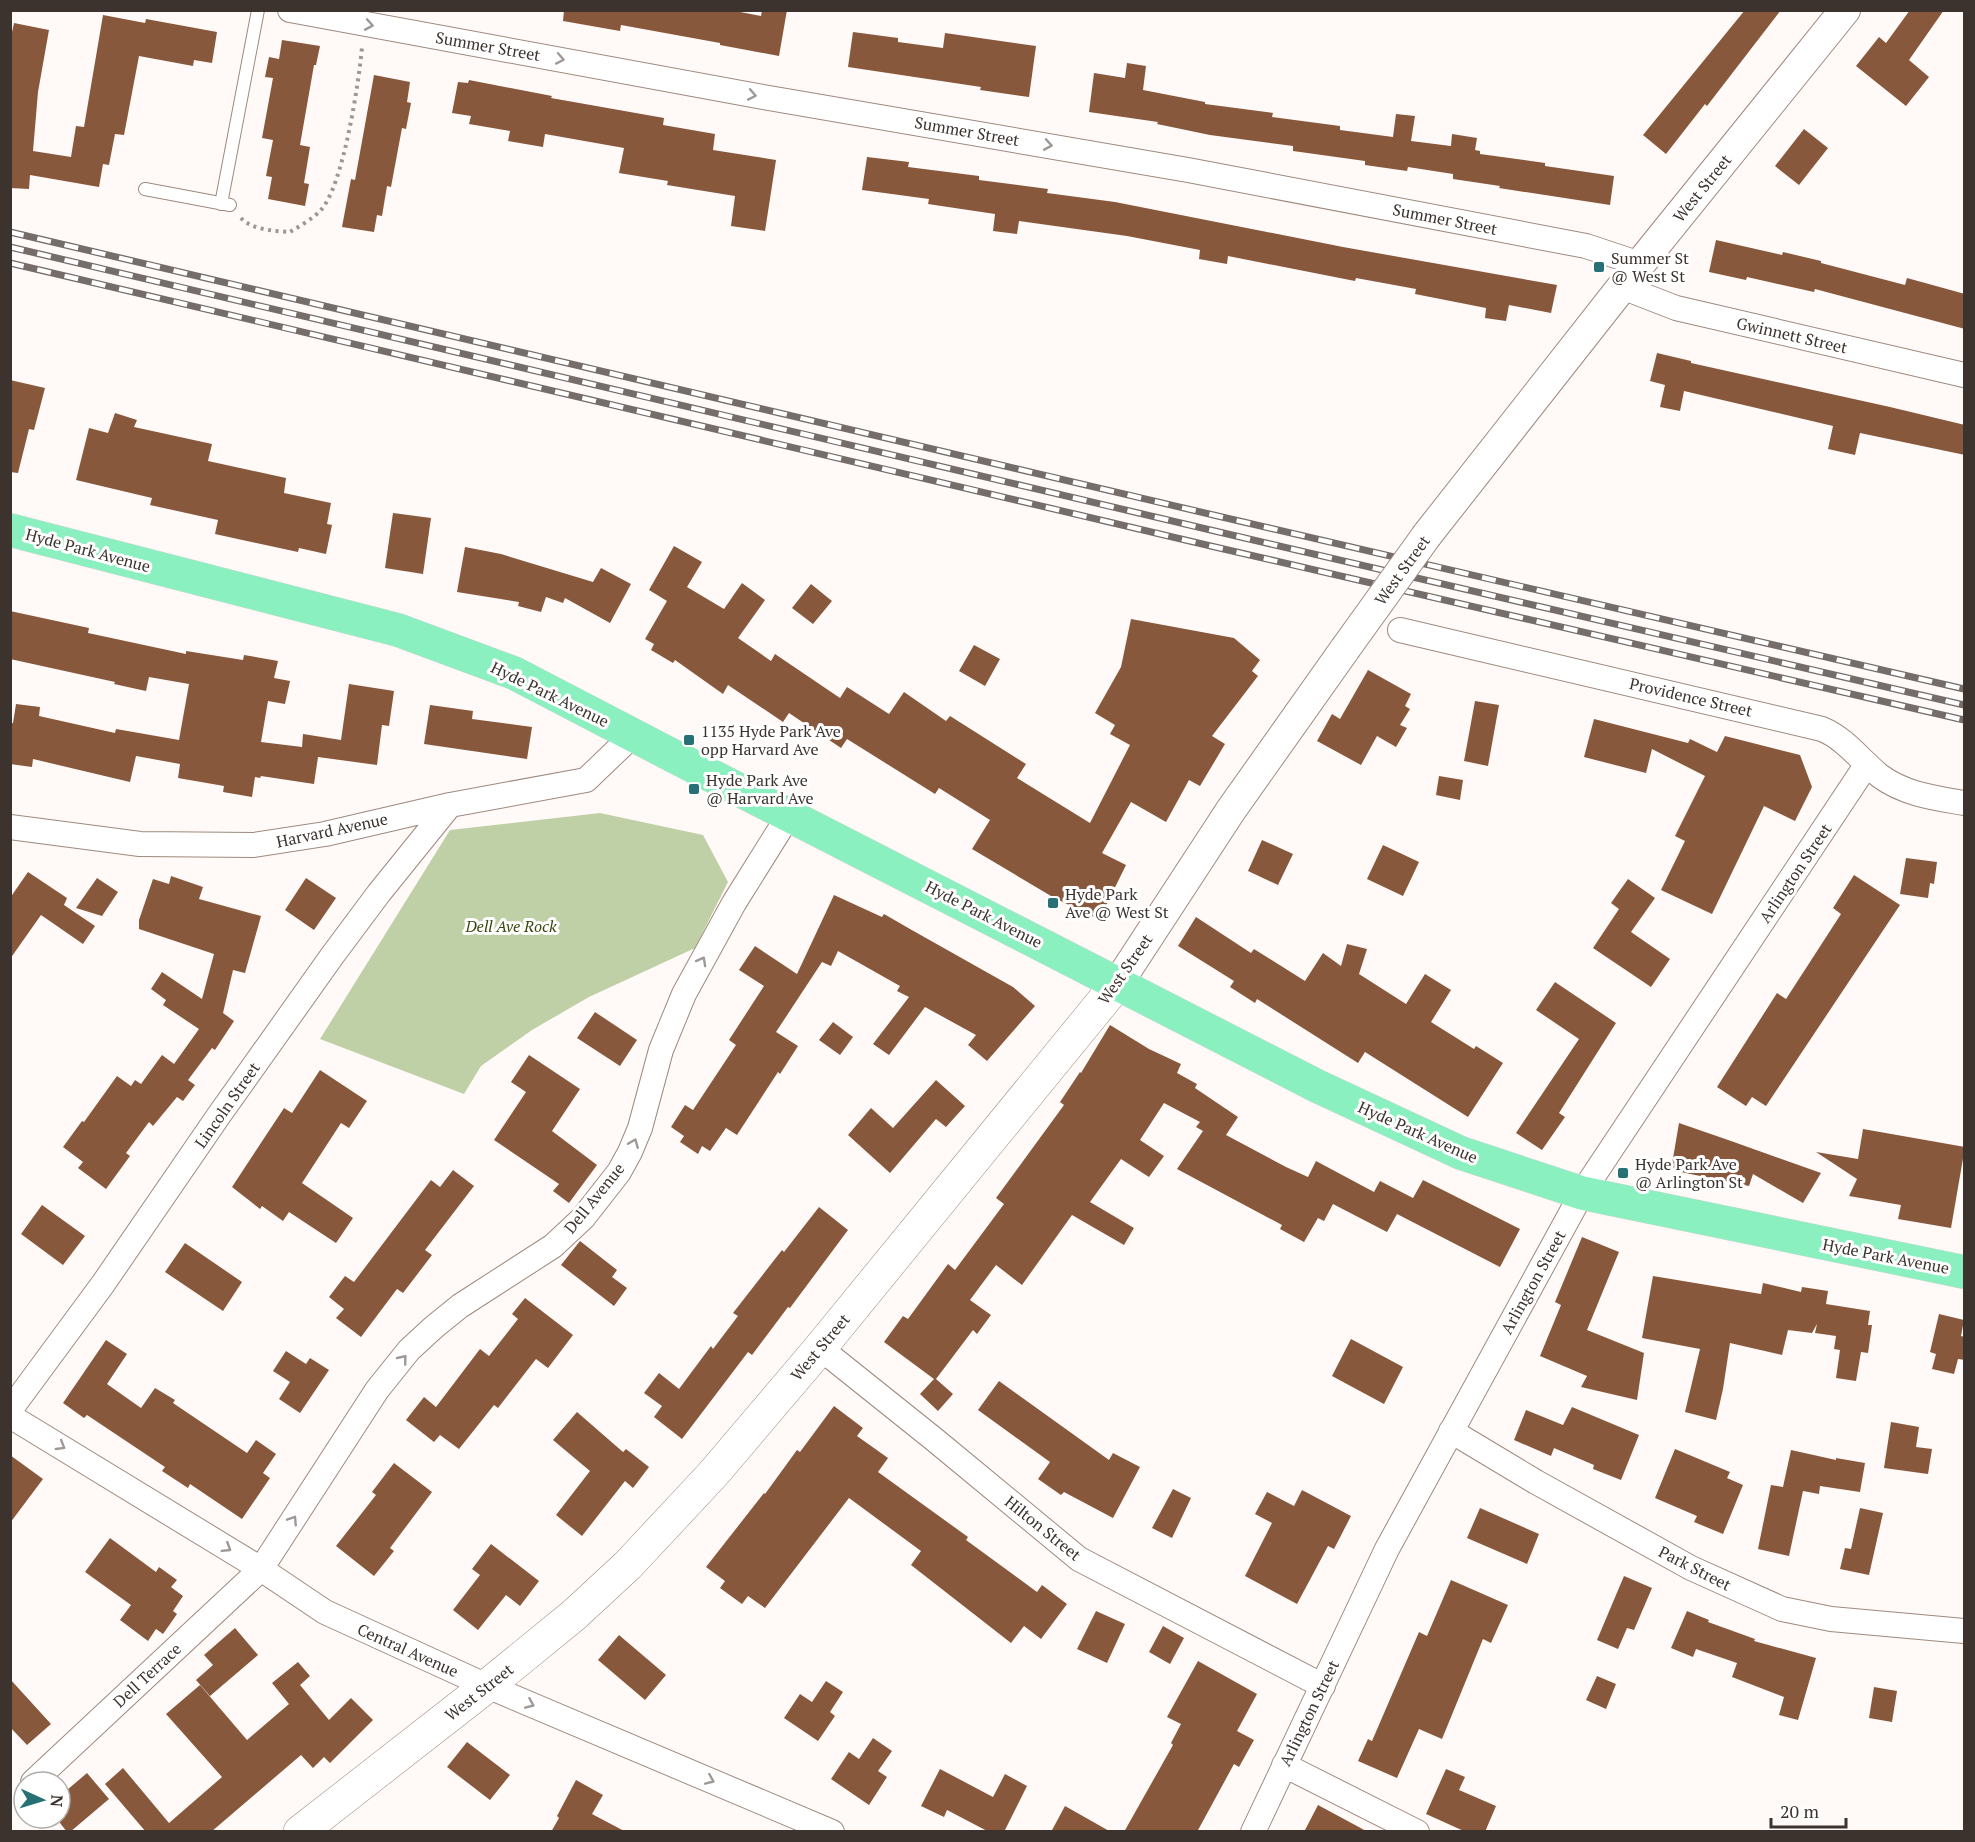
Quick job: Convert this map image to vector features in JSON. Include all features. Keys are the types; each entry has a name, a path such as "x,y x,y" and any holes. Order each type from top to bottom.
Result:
{"main road":[{"name":"Hyde Park Avenue","path":"10,530 398,630 514,673 1317,1086 1461,1154 1582,1193 1965,1272"},
{"name":"West Street","path":"300,1832 487,1686 574,1615 628,1565 713,1474 820,1348 1118,983"}],"street":[{"name":"Summer Street","path":"290,10 763,97 1188,170 1586,246 1631,276"},
{"name":"West Street","path":"1118,983 1231,810 1427,535 1845,10"},
{"name":"Gwinnett Street","path":"1631,276 1676,308 1965,375"},
{"name":"Providence Street","path":"1400,630 1808,724 1832,733 1881,776 1911,792 1965,803"},
{"name":"Harvard Avenue","path":"10,827 140,844 254,845 325,834 450,805 586,780 633,735"},
{"name":"Arlington Street","path":"1254,1832 1388,1549 1582,1193 1867,764"},
{"name":"Lincoln Street","path":"10,1410 103,1284 332,956 450,805"},
{"name":"Dell Avenue","path":"261,1569 377,1390 409,1350 434,1326 460,1306 554,1246 583,1218 619,1172 640,1128 661,1050 684,994 735,903 789,815"},
{"name":"Hilton Street","path":"820,1348 1079,1559 1323,1686"},
{"name":"Central Avenue","path":"10,1416 261,1569 325,1612 487,1686 832,1832"},
{"name":"Park Street","path":"1451,1431 1536,1482 1691,1568 1782,1609 1831,1619 1965,1630"},
{"name":"Dell Terrace","path":"46,1770 261,1569"},
{"path":"1284,1765 1417,1832"}],"lane":[{"path":"145,189 226,204 258,10"}],"path":[{"path":"226,204 246,223 269,230 290,232 321,210 337,182 359,80 362,41"}],"green space":[{"name":"Dell Ave Rock","path":"600,813 703,835 728,882 695,948 589,997 532,1030 481,1066 464,1094 320,1039 450,830"}],"building":[{"path":"564,10 730,10 761,16 762,10 787,10 779,56 621,25 620,31 563,21"},
{"path":"1745,10 1781,10 1707,106 1705,104 1666,154 1643,135"},
{"path":"1910,10 1944,10 1909,60 1929,77 1906,106 1856,66 1879,37 1886,43"},
{"path":"103,15 145,23 146,19 217,32 212,63 194,60 193,66 139,56 124,135 115,134 109,165 103,164 99,187 30,175 29,189 10,188 10,41 14,23 49,30 38,92 33,151 71,157 76,126 84,127"},
{"path":"853,32 898,38 898,42 943,48 945,33 1036,46 1029,97 980,90 981,87 848,67"},
{"path":"282,40 320,46 316,65 314,65 300,145 310,147 304,183 309,184 305,206 268,199 272,177 266,176 273,140 262,138 273,78 265,77 269,57 279,59"},
{"path":"1127,63 1146,66 1143,90 1205,102 1205,104 1273,113 1272,117 1340,126 1340,130 1393,137 1396,114 1415,116 1411,141 1451,146 1452,134 1477,138 1475,150 1480,151 1480,154 1614,176 1610,205 1453,179 1453,174 1408,167 1407,171 1365,165 1365,161 1293,151 1293,146 1210,135 1157,124 1158,122 1089,112 1094,73 1125,78"},
{"path":"374,75 410,82 407,102 411,103 406,129 402,128 391,187 387,186 382,216 377,215 374,232 342,227 351,179 355,180"},
{"path":"469,80 552,96 551,98 664,118 663,125 715,134 713,150 776,160 765,231 731,226 735,196 667,185 668,181 619,173 624,148 545,134 543,147 508,141 510,131 469,124 471,116 452,113 458,82 468,83"},
{"path":"1804,129 1828,148 1799,185 1775,166"},
{"path":"867,157 909,162 908,167 979,176 979,180 1048,189 1047,193 1115,202 1343,247 1557,285 1551,313 1509,305 1506,321 1485,318 1486,308 1415,294 1416,289 1356,278 1355,281 1228,256 1227,264 1199,259 1200,250 1127,236 1019,221 1017,234 993,231 995,214 928,204 929,199 862,190"},
{"path":"1716,240 1821,261 1821,263 1905,285 1907,278 1965,294 1965,329 1815,289 1814,292 1747,277 1746,280 1709,272"},
{"path":"1657,353 1691,361 1691,363 1965,425 1965,455 1860,433 1855,455 1828,449 1833,426 1684,391 1680,411 1660,407 1665,385 1650,381"},
{"path":"10,380 45,388 34,430 29,429 18,473 10,472"},
{"path":"115,413 137,420 134,427 212,444 208,461 286,478 284,493 331,503 327,524 332,525 326,554 299,548 298,552 215,534 218,520 150,505 152,498 76,480 89,428 108,433"},
{"path":"393,513 431,518 423,574 385,568"},
{"path":"674,546 702,562 687,587 724,609 742,583 765,600 738,638 771,661 775,654 840,698 847,687 889,714 904,692 946,721 950,716 1026,764 1017,778 1090,823 1130,745 1110,734 1115,725 1095,713 1121,667 1131,619 1234,638 1260,660 1252,671 1258,676 1212,736 1225,744 1200,786 1189,780 1166,822 1131,802 1102,853 1126,865 1099,920 1051,896 972,849 990,820 939,788 935,794 847,739 841,748 789,713 783,722 728,685 723,694 675,660 673,663 651,650 654,644 645,639 667,601 649,590"},
{"path":"465,547 501,554 593,582 601,568 631,584 610,623 565,598 563,603 546,597 541,612 518,606 519,602 457,592"},
{"path":"811,584 832,601 813,624 792,608"},
{"path":"10,611 89,628 88,633 186,654 186,651 243,660 244,655 278,661 274,678 290,681 285,704 268,701 261,742 302,747 303,734 341,740 349,684 394,691 389,726 382,725 377,765 318,757 314,784 255,777 252,797 223,792 224,786 178,778 180,764 136,756 130,782 33,759 32,767 10,764 10,723 13,723 16,704 40,707 39,716 115,733 116,729 179,740 189,684 149,677 146,691 10,659"},
{"path":"974,645 1000,659 985,686 959,671"},
{"path":"1368,670 1411,694 1405,706 1410,709 1400,725 1407,728 1396,747 1377,736 1361,765 1317,741 1332,714 1340,719"},
{"path":"1475,701 1499,705 1488,766 1464,761"},
{"path":"430,705 473,711 472,719 532,727 527,759 424,744"},
{"path":"1594,719 1688,743 1690,739 1717,752 1725,736 1800,755 1812,787 1795,821 1764,806 1712,914 1661,890 1685,841 1675,836 1705,776 1652,749 1646,773 1584,757"},
{"path":"1439,776 1463,780 1460,800 1436,795"},
{"path":"1262,840 1293,854 1278,885 1248,871"},
{"path":"1383,845 1419,862 1403,896 1367,879"},
{"path":"1906,858 1937,862 1934,884 1930,883 1928,898 1900,894"},
{"path":"28,872 67,898 64,905 95,926 83,944 41,915 10,959 10,898"},
{"path":"1854,875 1900,905 1766,1106 1752,1097 1746,1106 1717,1087 1777,993 1786,999 1841,914 1833,908"},
{"path":"171,876 203,887 199,899 261,916 245,973 233,970 223,1013 234,1021 215,1050 212,1048 188,1080 195,1085 183,1101 177,1097 153,1126 149,1122 126,1153 130,1156 106,1189 78,1168 83,1162 63,1147 117,1076 131,1086 135,1080 141,1084 162,1055 174,1064 199,1029 163,1005 166,1000 151,989 162,972 202,999 214,954 139,929 139,920 153,879 169,884"},
{"path":"97,878 118,892 102,916 76,908"},
{"path":"306,878 336,898 314,930 285,910"},
{"path":"1628,879 1655,898 1631,932 1670,959 1651,987 1593,948 1619,909 1611,903"},
{"path":"834,895 882,917 884,914 1013,987 1035,1006 987,1061 968,1045 976,1035 925,1007 889,1055 873,1044 909,997 897,991 900,986 838,951 831,966 822,962 776,1032 798,1046 780,1074 778,1072 737,1135 726,1128 710,1151 702,1146 698,1154 680,1142 684,1136 671,1127 685,1105 693,1110 736,1045 729,1040 764,986 739,970 755,946 797,974"},
{"path":"1196,917 1251,953 1254,949 1305,981 1323,953 1341,966 1347,944 1367,949 1359,974 1406,1004 1425,974 1451,990 1431,1022 1474,1049 1476,1046 1503,1063 1468,1117 1365,1052 1358,1063 1257,999 1255,1003 1230,987 1234,981 1178,946"},
{"path":"1555,982 1616,1023 1559,1113 1565,1117 1542,1150 1516,1133 1579,1039 1536,1010"},
{"path":"595,1012 637,1040 620,1066 577,1038"},
{"path":"833,1022 853,1037 840,1055 819,1040"},
{"path":"1110,1025 1149,1049 1181,1064 1177,1073 1197,1084 1195,1088 1238,1117 1226,1135 1286,1167 1308,1177 1316,1161 1374,1192 1380,1181 1413,1198 1423,1180 1520,1229 1500,1267 1397,1214 1387,1232 1333,1204 1324,1221 1318,1218 1304,1242 1280,1229 1282,1225 1177,1169 1203,1131 1196,1127 1200,1122 1164,1103 1140,1140 1164,1156 1149,1177 1121,1159 1090,1202 1134,1228 1124,1245 1072,1215 1022,1285 996,1265 970,1300 991,1315 977,1334 973,1330 936,1379 953,1394 938,1411 920,1394 934,1379 884,1342 903,1316 908,1319 948,1264 955,1270 1004,1204 996,1198 1064,1105 1060,1102 1081,1073"},
{"path":"529,1055 580,1089 552,1131 597,1165 569,1203 553,1191 559,1184 494,1140 526,1092 511,1082"},
{"path":"320,1070 367,1101 349,1128 341,1123 302,1183 353,1218 336,1243 289,1212 283,1221 262,1206 260,1209 232,1187 284,1108 292,1113"},
{"path":"936,1080 965,1106 946,1127 936,1119 890,1173 848,1135 871,1108 893,1128"},
{"path":"1679,1123 1821,1173 1803,1203 1753,1174 1749,1186 1671,1170"},
{"path":"1863,1129 1965,1147 1951,1228 1898,1219 1901,1205 1849,1196 1857,1179 1816,1152 1858,1159"},
{"path":"453,1170 474,1186 425,1250 432,1255 403,1293 397,1289 361,1337 336,1318 344,1309 329,1297 345,1276 354,1282 431,1180 440,1187"},
{"path":"42,1205 85,1236 63,1265 21,1234"},
{"path":"819,1207 848,1230 790,1308 788,1307 752,1355 748,1352 682,1439 654,1417 662,1406 644,1393 659,1373 679,1389 711,1346 713,1349 738,1316 733,1313"},
{"path":"1582,1237 1619,1252 1587,1330 1644,1353 1637,1400 1581,1387 1587,1376 1540,1356 1561,1305 1555,1302"},
{"path":"580,1241 617,1270 612,1277 627,1288 614,1306 561,1265"},
{"path":"185,1243 242,1282 223,1311 165,1272"},
{"path":"1653,1276 1761,1294 1763,1283 1801,1292 1802,1287 1828,1291 1826,1304 1870,1311 1868,1325 1872,1325 1868,1353 1861,1352 1856,1381 1836,1378 1840,1350 1834,1349 1836,1336 1815,1333 1817,1324 1812,1333 1788,1330 1782,1355 1730,1343 1716,1420 1685,1412 1700,1349 1642,1338"},
{"path":"525,1298 573,1335 548,1368 536,1359 498,1408 494,1405 459,1449 440,1435 434,1442 406,1420 424,1397 436,1407 480,1349 489,1356 518,1319 512,1314"},
{"path":"1939,1314 1964,1320 1961,1336 1965,1337 1965,1360 1958,1359 1954,1374 1932,1369 1936,1354 1930,1352"},
{"path":"1351,1339 1403,1367 1384,1404 1332,1376"},
{"path":"106,1340 127,1354 107,1384 141,1408 155,1388 175,1400 173,1403 247,1453 256,1440 276,1454 263,1473 270,1478 242,1519 190,1484 188,1488 162,1471 165,1467 87,1415 84,1418 63,1403"},
{"path":"286,1351 306,1364 310,1358 329,1370 300,1413 279,1399 290,1382 273,1371"},
{"path":"999,1381 1109,1460 1113,1453 1140,1467 1113,1518 1064,1492 1061,1495 1038,1479 1050,1462 978,1410"},
{"path":"834,1406 863,1428 857,1436 888,1458 878,1472 968,1537 966,1540 1037,1592 1042,1585 1067,1604 1041,1639 1024,1626 1011,1643 911,1565 921,1551 849,1498 765,1608 748,1596 742,1604 720,1588 725,1581 706,1567 797,1450 800,1452"},
{"path":"1572,1407 1639,1435 1621,1480 1593,1469 1594,1465 1554,1448 1551,1456 1514,1440 1526,1410 1563,1425"},
{"path":"577,1412 623,1452 626,1449 649,1467 633,1488 625,1481 582,1536 556,1515 590,1471 553,1440"},
{"path":"1891,1422 1919,1427 1916,1447 1932,1449 1928,1474 1884,1468"},
{"path":"1675,1449 1730,1472 1727,1478 1743,1485 1723,1534 1694,1522 1697,1516 1655,1498"},
{"path":"1791,1450 1836,1460 1836,1458 1865,1463 1860,1492 1820,1486 1819,1494 1803,1491 1789,1556 1758,1549 1771,1485 1783,1487"},
{"path":"10,1455 43,1479 10,1523"},
{"path":"394,1463 432,1492 390,1548 394,1551 374,1576 336,1546 376,1495 372,1492"},
{"path":"1173,1489 1191,1498 1172,1538 1152,1528"},
{"path":"1302,1490 1351,1516 1334,1549 1328,1546 1297,1604 1245,1576 1272,1523 1255,1514 1267,1492 1294,1506"},
{"path":"1480,1508 1539,1534 1527,1564 1467,1538"},
{"path":"1860,1508 1883,1513 1869,1575 1840,1569 1845,1548 1851,1549"},
{"path":"110,1538 156,1572 159,1567 177,1580 171,1587 183,1596 173,1611 177,1614 163,1634 156,1629 148,1641 120,1620 131,1605 85,1572"},
{"path":"491,1544 539,1581 520,1606 506,1595 478,1630 453,1610 480,1575 472,1569"},
{"path":"1624,1576 1652,1588 1634,1630 1627,1628 1618,1649 1597,1640"},
{"path":"1451,1580 1508,1605 1491,1643 1483,1639 1442,1739 1419,1729 1397,1778 1358,1761 1368,1739 1372,1741 1419,1632 1427,1636"},
{"path":"1096,1611 1125,1624 1107,1663 1077,1649"},
{"path":"1687,1611 1709,1620 1708,1622 1755,1639 1754,1641 1816,1658 1798,1720 1779,1715 1784,1697 1732,1677 1737,1663 1696,1649 1693,1657 1671,1648"},
{"path":"1163,1626 1184,1638 1170,1664 1149,1652"},
{"path":"235,1628 258,1655 210,1696 196,1680 213,1665 204,1655"},
{"path":"619,1635 666,1675 645,1700 598,1660"},
{"path":"1198,1661 1257,1694 1237,1731 1254,1740 1239,1767 1234,1764 1197,1832 1124,1832 1173,1745 1171,1743 1181,1724 1167,1717"},
{"path":"298,1662 310,1676 300,1685 329,1720 351,1698 373,1720 330,1763 324,1757 313,1768 301,1755 211,1832 146,1832 105,1784 123,1768 169,1823 222,1777 166,1714 200,1685 247,1740 289,1704 272,1683"},
{"path":"1597,1676 1616,1684 1606,1709 1586,1700"},
{"path":"10,1679 51,1724 27,1745 10,1727"},
{"path":"826,1681 843,1692 830,1712 835,1716 818,1741 784,1718 800,1694 812,1702"},
{"path":"1874,1687 1897,1691 1892,1722 1869,1718"},
{"path":"873,1738 892,1751 878,1771 887,1777 869,1805 831,1779 849,1752 859,1759"},
{"path":"467,1742 510,1775 490,1800 447,1767"},
{"path":"940,1769 993,1797 1005,1774 1027,1786 1004,1832 989,1832 947,1810 944,1817 921,1806"},
{"path":"1446,1769 1465,1777 1459,1790 1496,1806 1485,1832 1466,1832 1426,1814"},
{"path":"87,1773 109,1799 70,1832 67,1832 65,1830 72,1830 72,1786"},
{"path":"576,1780 603,1795 592,1814 626,1832 551,1832"},
{"path":"1318,1805 1368,1832 1304,1832"},
{"path":"1065,1806 1111,1832 1051,1832"}],"railway":[{"path":"10,232 1964,689"},
{"path":"10,247 1964,705"},
{"path":"10,263 1215,547 1964,720"}],"place":[{"name":"Summer St @ West St","path":"1599,267"},
{"name":"1135 Hyde Park Ave opp Harvard Ave","path":"689,740"},
{"name":"Hyde Park Ave @ Harvard Ave","path":"694,789"},
{"name":"Hyde Park Ave @ West St","path":"1053,903"},
{"name":"Hyde Park Ave @ Arlington St","path":"1623,1173"}]}
